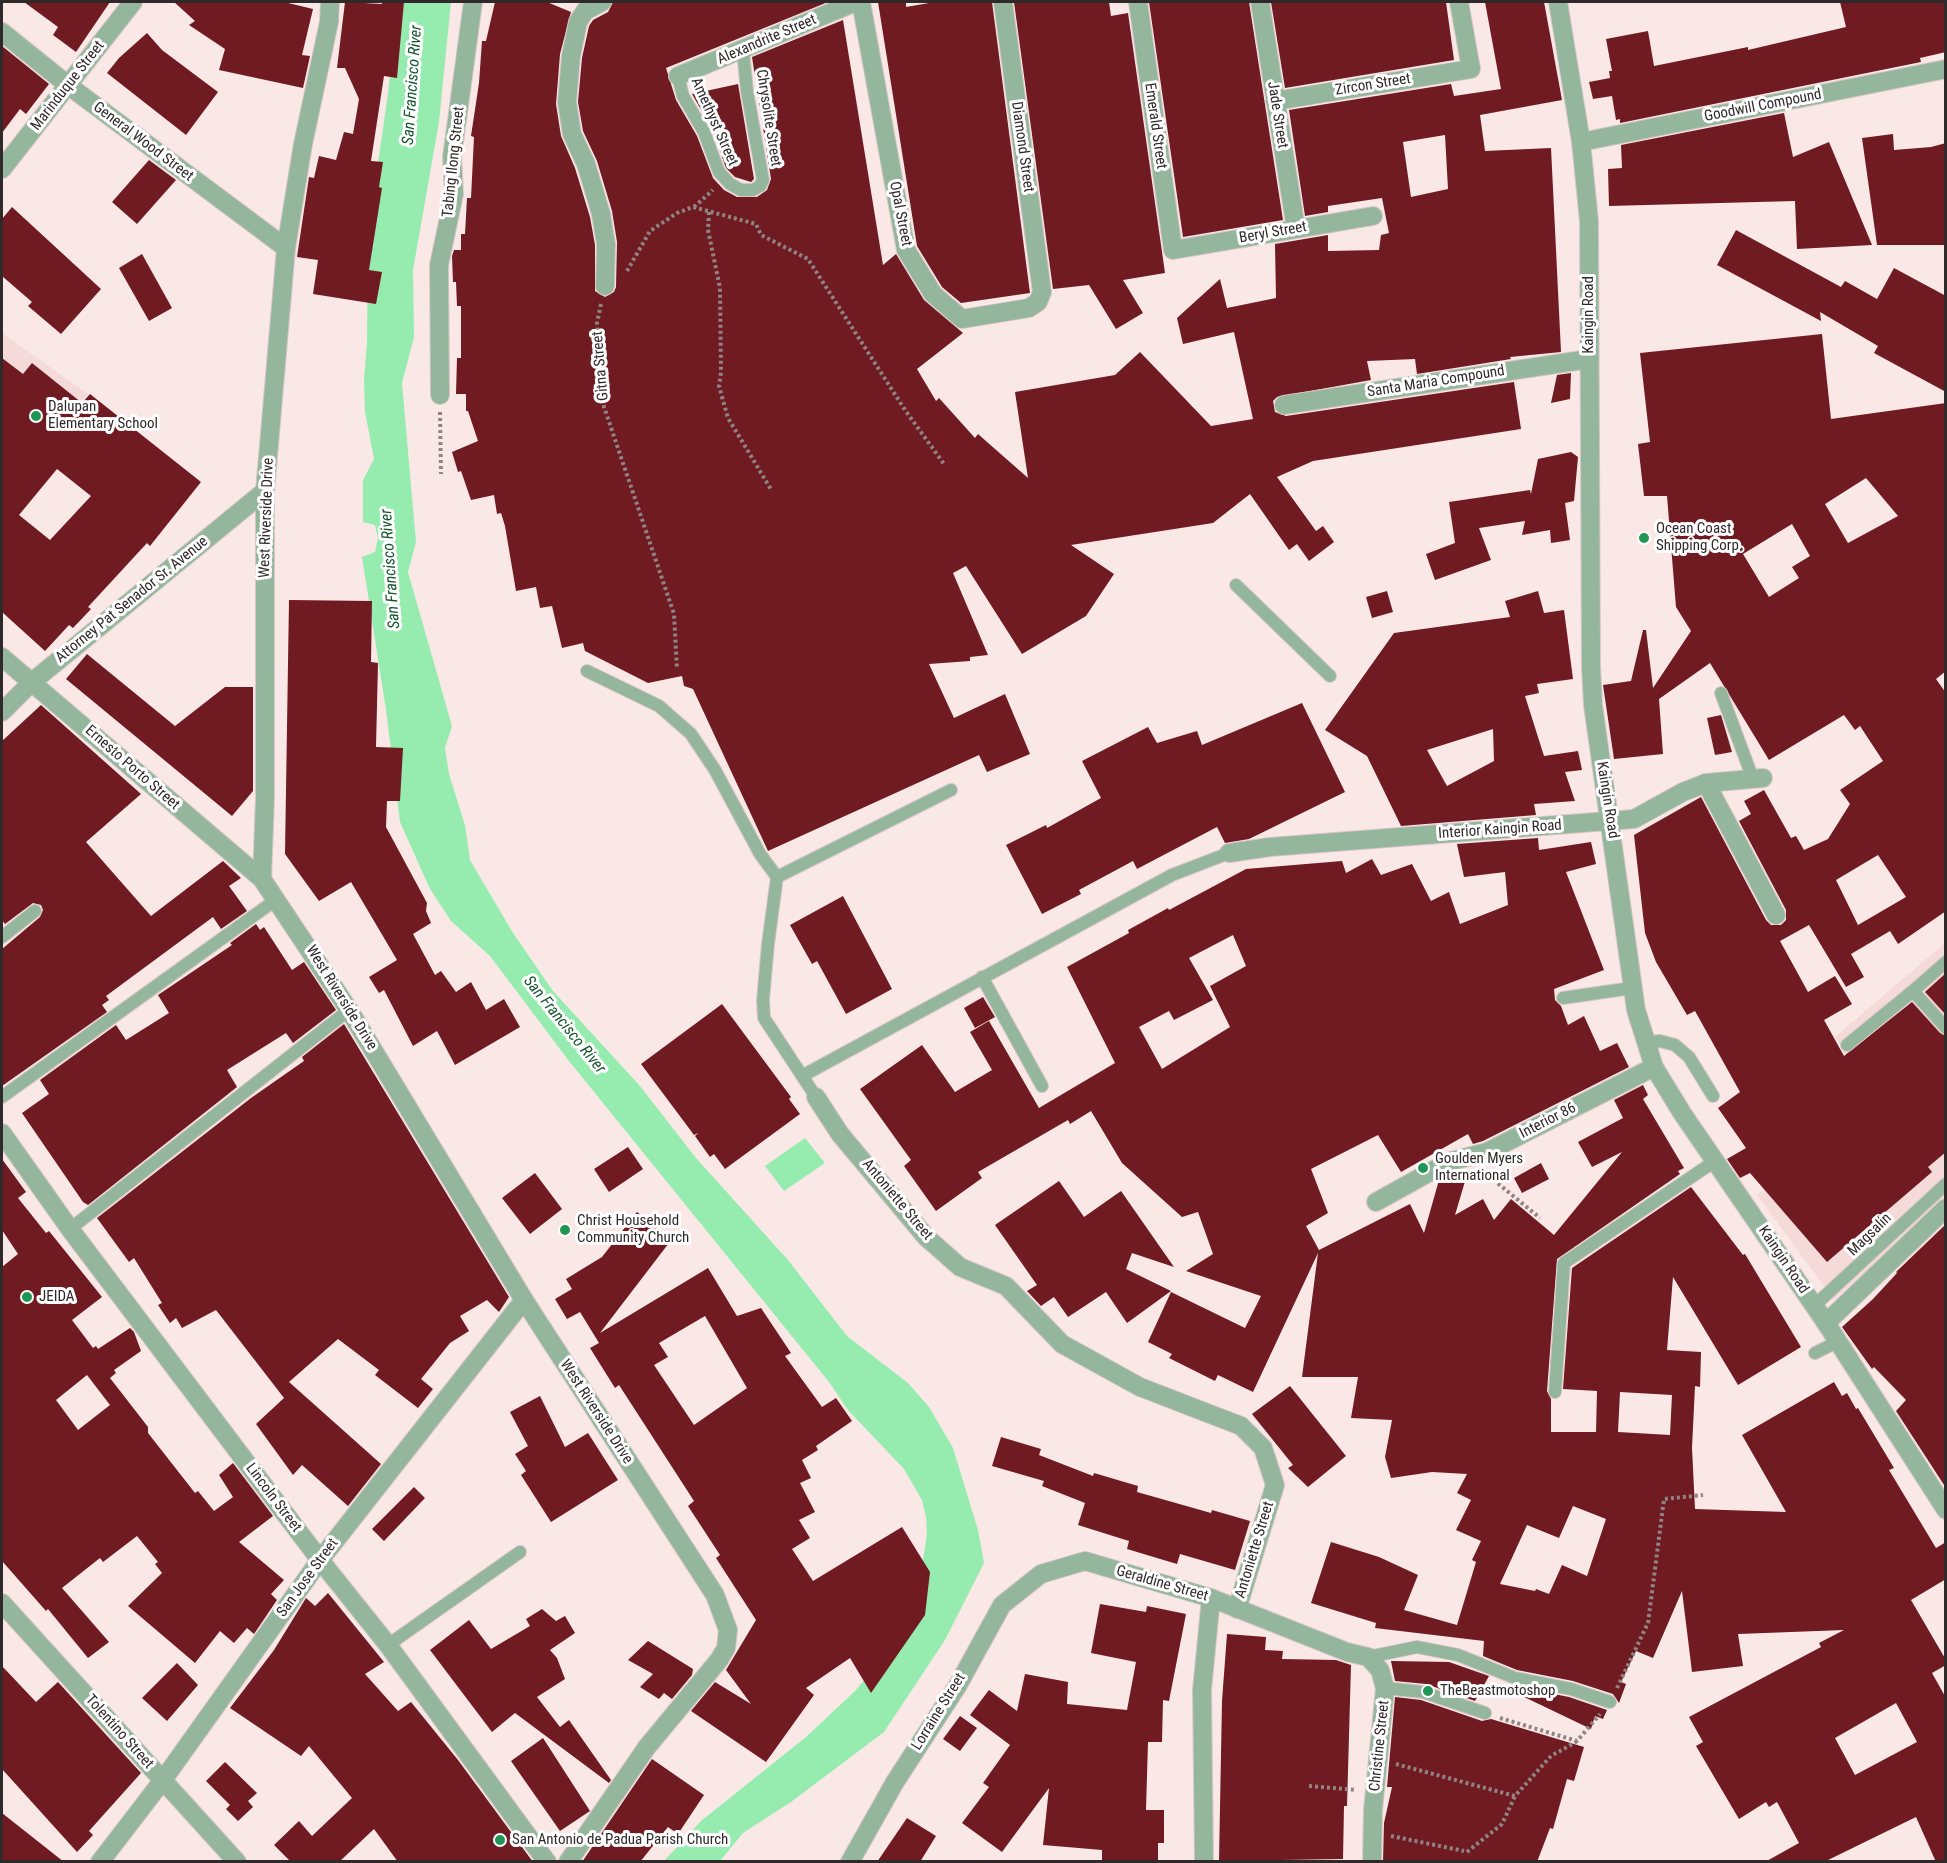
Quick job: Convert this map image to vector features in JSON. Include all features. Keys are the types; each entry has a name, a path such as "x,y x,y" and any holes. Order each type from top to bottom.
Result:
{"street":[{"name":"Marinduque Street","path":"2,169 134,2"},
{"name":"West Riverside Drive","path":"330,2 286,248 265,491 265,786 262,879 350,1010 524,1300 715,1595 728,1630 726,1648 719,1660 647,1747 568,1862"},
{"name":"Tabing Ilong Street","path":"440,395 439,265 454,194 452,157 473,2"},
{"path":"602,2 585,11 578,22 571,56 567,102 572,134 586,164 601,214 606,244 605,286"},
{"name":"Alexandrite Street","path":"678,76 856,2"},
{"name":"Opal Street","path":"861,2 906,250 933,294 962,319 1029,308 1038,302 1042,292"},
{"name":"Diamond Street","path":"1003,2 1042,292"},
{"name":"Emerald Street","path":"1138,2 1173,250"},
{"name":"Jade Street","path":"1260,2 1296,229"},
{"name":"Zircon Street","path":"1275,101 1471,69 1459,2"},
{"name":"Kaingin Road","path":"1558,2 1581,142 1589,221 1591,667 1598,743 1611,822 1632,988 1645,1043 1654,1067 1826,1323 1946,1510"},
{"name":"General Wood Street","path":"2,32 69,86 286,248"},
{"name":"Goodwill Compound","path":"1581,142 1946,69"},
{"name":"Beryl Street","path":"1173,250 1373,216"},
{"name":"Santa Maria Compound","path":"1284,405 1589,359"},
{"name":"Attorney Pat Senador Sr. Avenue","path":"2,712 32,682 265,491"},
{"name":"Ernesto Porto Street","path":"2,657 262,879"},
{"name":"Interior Kaingin Road","path":"1229,854 1270,847 1611,822 1646,814 1683,792 1706,783 1758,779"},
{"path":"1706,783 1776,915"},
{"name":"Interior 86","path":"1376,1202 1448,1162 1487,1152 1654,1067"},
{"name":"Antoniette Street","path":"816,1097 840,1134 926,1237 960,1266 1006,1286 1062,1344 1140,1387 1241,1426 1263,1448 1275,1485 1237,1609"},
{"name":"Lincoln Street","path":"2,1133 70,1229 320,1560 388,1645 547,1862"},
{"path":"1826,1323 1946,1208"},
{"name":"San Jose Street","path":"100,1862 163,1780 320,1560 524,1300"},
{"name":"Geraldine Street","path":"1041,1574 1085,1562 1211,1598 1347,1652 1368,1657"},
{"name":"Lorraine Street","path":"850,1862 894,1782 958,1685 1002,1605 1041,1574"},
{"name":"Antoniette Street","path":"1203,1862 1202,1690 1211,1598"},
{"name":"Tolentino Street","path":"2,1603 237,1862"},
{"name":"Christine Street","path":"1368,1657 1380,1670 1385,1688 1375,1792 1372,1862"}],"lane":[{"name":"Chrysolite Street","path":"725,180 747,191 760,186 763,180 742,51"},
{"name":"Amethyst Street","path":"678,76 683,96 699,123 725,180"},
{"path":"1236,585 1330,676"},
{"path":"587,671 659,706 691,734 715,770 760,855 777,877 951,790"},
{"path":"1721,693 1758,779"},
{"path":"802,1076 1173,875 1229,854"},
{"name":"Antoniette Street","path":"777,877 767,955 764,1018 816,1097"},
{"path":"2,1097 277,899"},
{"path":"2,938 35,911"},
{"path":"1847,1045 1946,962"},
{"path":"982,977 1042,1086"},
{"path":"1563,998 1632,988"},
{"path":"1913,991 1946,1028"},
{"path":"70,1229 350,1010"},
{"path":"1645,1043 1660,1041 1675,1045 1689,1057 1713,1096"},
{"path":"1555,1392 1564,1263 1715,1161"},
{"name":"Magsalin","path":"1814,1306 1946,1184"},
{"path":"1815,1353 1837,1342"},
{"path":"388,1645 520,1552"},
{"path":"1368,1657 1417,1647 1458,1655 1515,1678 1571,1689 1610,1702"},
{"path":"1385,1688 1423,1692 1485,1713"}],"path":[{"path":"605,286 618,286 650,231 677,213 693,207 725,180"},
{"path":"693,207 756,224 761,235 808,259 905,410 944,464"},
{"path":"709,212 708,231 720,288 721,372 719,386 728,418 772,491"},
{"name":"Gitna Street","path":"605,286 597,323 602,401 674,614 677,669"},
{"path":"440,395 441,474"},
{"path":"1373,1832 1465,1851 1502,1824 1515,1796 1551,1756 1577,1741 1610,1702 1648,1623 1664,1499 1703,1495"},
{"path":"1485,1713 1577,1741"},
{"path":"1378,1758 1440,1778 1515,1796"},
{"path":"1309,1786 1375,1792"}],"shaded area":[{"name":"Dalupan Elementary School","path":"2,333 88,394 31,464 2,438"},
{"path":"1945,943 1945,1199 1834,1300 1757,1195 1874,1101 1835,1037"}],"water":[{"name":"San Francisco River","path":"397,2 451,2 439,122 413,270 414,337 402,383 416,542 408,572 452,726 445,748 449,774 465,825 470,860 513,933 553,991 640,1086 696,1158 788,1260 847,1336 908,1383 929,1407 953,1448 978,1530 984,1563 945,1640 884,1732 791,1802 743,1833 720,1861 664,1861 701,1821 806,1737 855,1691 905,1631 919,1586 927,1534 926,1517 922,1500 904,1469 848,1410 829,1382 569,1061 490,956 451,921 430,889 400,822 386,710 362,557 375,552 378,538 375,525 363,522 363,480 374,459 365,412 364,380 367,341 368,231 388,94"},
{"path":"805,1138 825,1163 784,1191 765,1166"}],"building":[{"path":"24,2 110,2 76,52 53,35 58,27"},
{"path":"174,2 284,2 313,9 302,55 310,56 303,88 219,70 225,49 189,25 195,21"},
{"path":"345,2 382,4 382,2 404,2 397,78 384,76 371,161 383,162 379,187 382,188 369,270 382,272 376,304 313,294 318,260 297,257 309,177 314,178 319,156 336,160 344,132 353,134 359,99 345,68 337,68"},
{"path":"495,2 547,2 571,12 560,54 556,104 561,136 575,168 590,217 595,245 595,291 605,297 614,292 616,287 617,242 612,211 597,161 583,131 578,102 582,58 589,26 593,20 608,12 613,2 828,2 666,68 676,100 697,136 713,178 724,190 737,197 757,197 767,190 771,179 752,57 843,20 883,265 896,254 924,300 963,333 917,369 936,401 939,398 975,438 978,434 1028,478 1015,392 1115,375 1140,352 1211,426 1253,419 1234,332 1183,344 1177,318 1220,279 1227,308 1276,298 1275,244 1328,235 1328,251 1379,250 1381,235 1389,233 1382,198 1328,206 1328,212 1305,216 1289,110 1451,84 1454,96 1501,89 1485,2 1544,2 1562,100 1480,115 1485,151 1551,148 1561,352 1510,357 1511,359 1417,374 1415,359 1367,361 1371,380 1277,397 1273,401 1275,412 1286,416 1514,382 1521,429 1313,461 1277,477 1316,531 1323,526 1334,542 1309,561 1297,544 1289,550 1250,494 1213,523 1071,545 1114,574 1086,616 1022,654 966,566 953,573 988,655 970,657 970,661 929,664 954,718 1005,694 1030,754 987,772 979,755 768,851 693,689 684,686 682,676 648,683 585,651 583,643 562,648 552,606 540,608 536,587 516,591 505,526 501,513 497,514 494,495 471,500 461,471 458,472 452,452 478,441 468,411 466,411 466,394 456,394 457,358 461,358 461,306 457,306 452,256 454,250 461,250 461,234 465,234 467,198 471,198 474,137 471,136 479,83 482,41 486,41","holes":["1445,135 1448,189 1411,197 1403,142"]},
{"path":"878,2 906,2 906,7 935,2 992,2 1030,293 961,303 942,287 917,246"},
{"path":"1014,2 1109,2 1111,16 1128,13 1165,273 1123,280 1143,313 1116,329 1089,285 1053,289"},
{"path":"1149,2 1249,2 1283,220 1183,237"},
{"path":"1271,2 1446,2 1454,60 1285,88"},
{"path":"1840,2 1946,2 1946,52 1920,58 1921,62 1620,123 1620,119 1616,120 1612,96 1593,99 1589,82 1610,78 1609,71 1612,71 1606,39 1648,31 1654,66 1748,47 1748,50 1846,27"},
{"path":"147,33 162,50 218,92 186,135 107,73 119,58"},
{"path":"2,46 49,84 26,114 20,109 2,133"},
{"path":"738,84 754,179 751,182 735,177 726,168 712,129 692,94"},
{"path":"1784,113 1793,157 1829,142 1872,245 1797,249 1795,201 1609,206 1608,169 1622,168 1621,145"},
{"path":"1893,134 1894,150 1931,147 1946,143 1946,245 1877,245 1862,138"},
{"path":"149,160 176,180 137,224 112,202"},
{"path":"12,207 101,289 61,334 28,306 32,302 2,276 2,219"},
{"path":"1736,230 1841,287 1845,281 1877,299 1894,268 1946,296 1946,392 1874,353 1878,346 1820,312 1821,321 1717,265"},
{"path":"142,254 172,308 149,321 119,268"},
{"path":"1822,334 1831,419 1946,403 1946,671 1936,679 1946,693 1946,911 1898,944 1890,931 1851,954 1864,977 1846,987 1809,925 1780,941 1808,992 1835,976 1852,1004 1824,1020 1844,1056 1912,1002 1940,1033 1946,1036 1946,1152 1928,1167 1932,1172 1827,1262 1750,1173 1740,1178 1727,1159 1746,1148 1718,1108 1740,1092 1695,1011 1687,1015 1656,962 1645,933 1634,835 1701,797 1766,920 1771,925 1781,925 1786,920 1786,910 1739,821 1751,814 1744,801 1764,790 1791,838 1796,836 1804,850 1828,839 1850,804 1840,790 1883,761 1860,726 1855,730 1844,715 1769,760 1710,663 1659,699 1663,754 1614,759 1603,685 1631,681 1643,630 1646,630 1653,688 1691,631 1676,607 1667,496 1644,496 1638,444 1650,442 1640,353","holes":["1866,478 1898,516 1848,543 1825,504","1792,524 1810,556 1792,567 1799,578 1769,597 1743,554","1878,855 1906,897 1858,925 1836,880"]},
{"path":"2,358 23,374 32,363 82,403 90,394 201,482 150,546 147,543 88,607 91,609 73,628 69,625 45,651 2,612","holes":["57,469 91,496 50,540 19,515"]},
{"path":"1571,373 1570,399 1551,403 1557,375"},
{"path":"1571,452 1578,457 1574,501 1565,503 1570,540 1551,543 1550,530 1522,535 1525,521 1479,528 1491,560 1435,580 1426,554 1455,543 1449,502 1530,490 1531,494 1538,459"},
{"path":"1387,591 1393,612 1372,618 1366,597"},
{"path":"1538,591 1544,613 1564,610 1573,679 1537,684 1539,693 1525,696 1544,756 1578,751 1582,770 1565,772 1575,801 1534,804 1536,815 1401,826 1367,756 1325,730 1394,633 1510,617 1505,601","holes":["1493,729 1494,761 1447,786 1427,750"]},
{"path":"289,600 372,601 371,662 378,663 376,747 403,748 400,801 387,801 386,827 427,903 426,911 431,923 413,934 435,975 441,971 456,992 471,982 486,1010 504,999 520,1027 455,1065 437,1031 413,1046 384,990 379,993 369,977 397,960 351,882 319,901 285,854"},
{"path":"87,654 175,726 225,687 253,687 253,791 232,816 66,679"},
{"path":"1302,703 1345,792 1249,839 1225,843 1217,827 1137,869 1133,861 1079,890 1081,894 1042,914 1006,845 1046,825 1047,828 1101,798 1082,761 1148,727 1157,743 1197,731 1202,745"},
{"path":"41,705 141,794 86,842 151,916 223,861 241,878 229,886 247,911 221,929 213,917 106,996 109,1000 102,1005 107,1012 2,1086 2,949 40,917 43,910 41,905 33,903 5,924 2,920 2,741"},
{"path":"1721,715 1732,752 1715,755 1707,718"},
{"path":"1538,838 1539,850 1591,842 1596,864 1566,872 1604,970 1554,989 1555,1000 1561,1006 1568,1025 1584,1016 1600,1051 1617,1043 1629,1067 1483,1141 1473,1144 1468,1134 1401,1172 1378,1135 1311,1169 1328,1213 1306,1226 1319,1250 1410,1204 1424,1233 1439,1180 1451,1173 1466,1178 1455,1215 1483,1199 1494,1220 1511,1199 1554,1235 1622,1152 1592,1167 1578,1142 1623,1118 1614,1100 1643,1085 1648,1095 1643,1099 1684,1168 1678,1171 1680,1174 1557,1259 1547,1391 1551,1399 1551,1432 1596,1432 1597,1391 1563,1389 1572,1268 1691,1187 1743,1255 1745,1254 1801,1347 1738,1385 1673,1277 1667,1350 1701,1352 1700,1387 1695,1386 1692,1448 1695,1509 1786,1512 1742,1435 1834,1382 1842,1396 1847,1393 1856,1409 1858,1408 1894,1468 1889,1470 1936,1548 1946,1542 1946,1579 1911,1600 1946,1660 1946,1665 1932,1673 1946,1698 1946,1862 1936,1862 1916,1817 1824,1862 1765,1862 1799,1843 1777,1802 1769,1807 1766,1802 1739,1819 1696,1746 1703,1742 1689,1717 1821,1647 1819,1643 1844,1630 1738,1634 1743,1666 1692,1672 1682,1591 1653,1658 1636,1651 1621,1682 1626,1684 1619,1703 1613,1694 1573,1681 1517,1670 1483,1656 1484,1641 1375,1628 1376,1623 1311,1603 1331,1542 1379,1557 1418,1575 1404,1610 1457,1625 1476,1562 1472,1560 1481,1541 1456,1530 1471,1500 1457,1493 1467,1474 1432,1472 1391,1478 1385,1457 1392,1420 1351,1418 1358,1377 1302,1377 1318,1253 1253,1392 1218,1375 1215,1381 1169,1358 1172,1354 1148,1342 1171,1292 1245,1328 1261,1296 1186,1271 1213,1254 1198,1212 1182,1217 1122,1163 1091,1111 1070,1124 1068,1120 978,1172 982,1178 936,1211 904,1166 911,1160 860,1089 922,1045 955,1092 992,1070 970,1032 989,1021 1039,1108 1115,1063 1067,967 1129,933 1128,930 1168,908 1169,910 1246,869 1342,861 1346,873 1372,859 1381,875 1412,864 1431,901 1449,892 1460,924 1508,905 1505,872 1464,877 1457,844","holes":["1233,935 1246,966 1210,986 1230,1027 1162,1069 1139,1027 1169,1011 1174,1020 1213,1000 1189,958","1620,1392 1672,1395 1670,1435 1618,1432","1573,1506 1606,1519 1587,1576 1562,1565 1549,1594 1536,1589 1535,1591 1500,1584 1527,1525 1559,1538","1896,1703 1917,1742 1855,1775 1835,1738"]},
{"path":"843,896 892,989 846,1014 817,961 812,964 790,925"},
{"path":"256,924 260,930 264,927 292,970 304,962 336,1010 293,1043 286,1033 227,1070 237,1087 88,1205 83,1202 22,1113 49,1094 40,1080 116,1025 126,1040 169,1013 158,995 232,945 230,943"},
{"path":"1946,973 1946,1015 1925,992"},
{"path":"983,997 995,1017 975,1028 964,1008"},
{"path":"722,1004 791,1097 789,1099 800,1114 725,1169 714,1154 710,1157 695,1136 698,1133 694,1135 641,1064"},
{"path":"344,1024 509,1297 499,1312 487,1300 460,1316 469,1331 450,1343 421,1379 433,1389 418,1408 375,1375 379,1370 338,1339 289,1382 381,1464 348,1506 302,1465 293,1475 256,1424 284,1398 216,1310 182,1328 176,1318 170,1323 158,1305 162,1303 134,1258 129,1262 97,1218 251,1098 304,1061 302,1057"},
{"path":"628,1147 643,1169 609,1192 594,1169"},
{"path":"2,1159 26,1192 18,1198 46,1233 49,1231 102,1297 72,1320 93,1348 96,1346 98,1349 130,1328 134,1332 141,1351 114,1370 116,1373 110,1378 148,1427 148,1433 195,1493 198,1491 214,1511 233,1497 219,1475 233,1463 273,1516 239,1542 284,1580 271,1594 277,1600 254,1634 247,1628 234,1643 220,1631 195,1663 128,1606 162,1573 155,1564 158,1562 137,1536 103,1562 100,1558 62,1588 109,1642 88,1658 48,1609 46,1611 2,1561 2,1267 18,1254 2,1230","holes":["87,1375 110,1405 78,1430 56,1400"]},
{"path":"1541,1163 1549,1179 1522,1193 1514,1178"},
{"path":"535,1173 562,1209 530,1234 502,1198"},
{"path":"1059,1181 1084,1217 1121,1191 1174,1267 1132,1253 1126,1269 1171,1291 1127,1323 1106,1292 1068,1317 1054,1297 1041,1306 1027,1291 1037,1285 995,1225"},
{"path":"637,1212 672,1239 600,1333 708,1268 737,1316 761,1308 791,1353 785,1356 822,1407 836,1398 852,1421 816,1446 818,1450 802,1460 811,1478 800,1483 815,1512 799,1520 810,1538 792,1549 813,1581 902,1527 930,1572 925,1615 871,1693 850,1658 806,1688 814,1695 766,1762 691,1711 715,1682 751,1704 726,1670 756,1620 716,1558 720,1555 688,1506 694,1501 619,1385 615,1388 590,1348 599,1343 580,1312 567,1319 555,1299 572,1289 566,1279 602,1257","holes":["705,1316 747,1388 694,1425 654,1365 668,1357 659,1343"]},
{"path":"1946,1224 1946,1488 1896,1411 1906,1400 1874,1367 1872,1369 1842,1327 1873,1299 1896,1272"},
{"path":"1290,1386 1346,1456 1308,1487 1288,1468 1293,1465 1252,1414"},
{"path":"540,1396 565,1447 588,1433 618,1480 551,1522 521,1475 526,1471 515,1454 528,1446 510,1412"},
{"path":"1001,1437 1041,1449 1039,1455 1093,1476 1094,1473 1138,1486 1137,1492 1211,1513 1212,1510 1250,1521 1235,1570 1180,1554 1177,1564 1127,1549 1129,1541 1078,1525 1085,1503 1042,1486 1044,1481 992,1466"},
{"path":"414,1487 425,1498 384,1541 372,1529"},
{"path":"328,1593 384,1662 365,1674 398,1711 411,1702 458,1760 533,1862 398,1862 374,1829 339,1862 291,1862 274,1845 299,1821 312,1836 352,1798 309,1746 301,1756 230,1708 274,1650 306,1598 315,1606"},
{"path":"1100,1604 1146,1612 1147,1606 1186,1614 1169,1701 1163,1700 1162,1742 1148,1742 1146,1810 1164,1810 1164,1843 1158,1843 1158,1862 1102,1862 1102,1850 1043,1845 1049,1788 1002,1852 962,1823 989,1787 983,1783 1010,1745 970,1715 989,1690 1017,1711 1025,1674 1068,1682 1067,1704 1127,1710 1136,1662 1091,1653"},
{"path":"542,1609 556,1621 565,1616 575,1633 550,1650 557,1658 565,1679 537,1697 560,1727 569,1720 611,1780 609,1783 515,1713 492,1732 430,1650 469,1620 491,1649 530,1626 526,1619"},
{"path":"1227,1634 1266,1637 1265,1650 1283,1651 1282,1659 1336,1660 1351,1665 1347,1806 1344,1806 1343,1859 1219,1861 1222,1701"},
{"path":"648,1641 693,1669 692,1675 672,1699 664,1693 659,1699 640,1687 653,1674 628,1660"},
{"path":"1391,1661 1449,1662 1489,1676 1475,1701 1426,1684 1395,1681"},
{"path":"177,1663 198,1685 167,1721 142,1698"},
{"path":"2,1666 36,1702 58,1682 141,1773 89,1831 93,1835 77,1852 2,1769"},
{"path":"1523,1688 1569,1697 1607,1710 1603,1719 1595,1716 1591,1729 1520,1695"},
{"path":"1395,1697 1421,1700 1482,1721 1491,1719 1584,1747 1574,1781 1567,1779 1553,1829 1550,1828 1537,1862 1383,1862 1384,1823 1392,1787 1387,1787"},
{"path":"960,1716 977,1728 960,1751 943,1739"},
{"path":"543,1738 590,1811 560,1831 511,1761"},
{"path":"652,1759 704,1795 678,1834 668,1827 640,1862 582,1862"},
{"path":"225,1762 257,1793 248,1801 253,1807 238,1821 226,1809 230,1805 206,1781"},
{"path":"2,1813 64,1862 2,1862"},
{"path":"907,1818 936,1836 920,1862 877,1862"}],"place":[{"name":"Dalupan Elementary School","path":"36,416"},
{"name":"Ocean Coast Shipping Corp.","path":"1644,538"},
{"name":"Goulden Myers International","path":"1423,1168"},
{"name":"Christ Household Community Church","path":"565,1230"},
{"name":"JEIDA","path":"27,1297"},
{"name":"TheBeastmotoshop","path":"1428,1691"},
{"name":"San Antonio de Padua Parish Church","path":"500,1840"}]}
